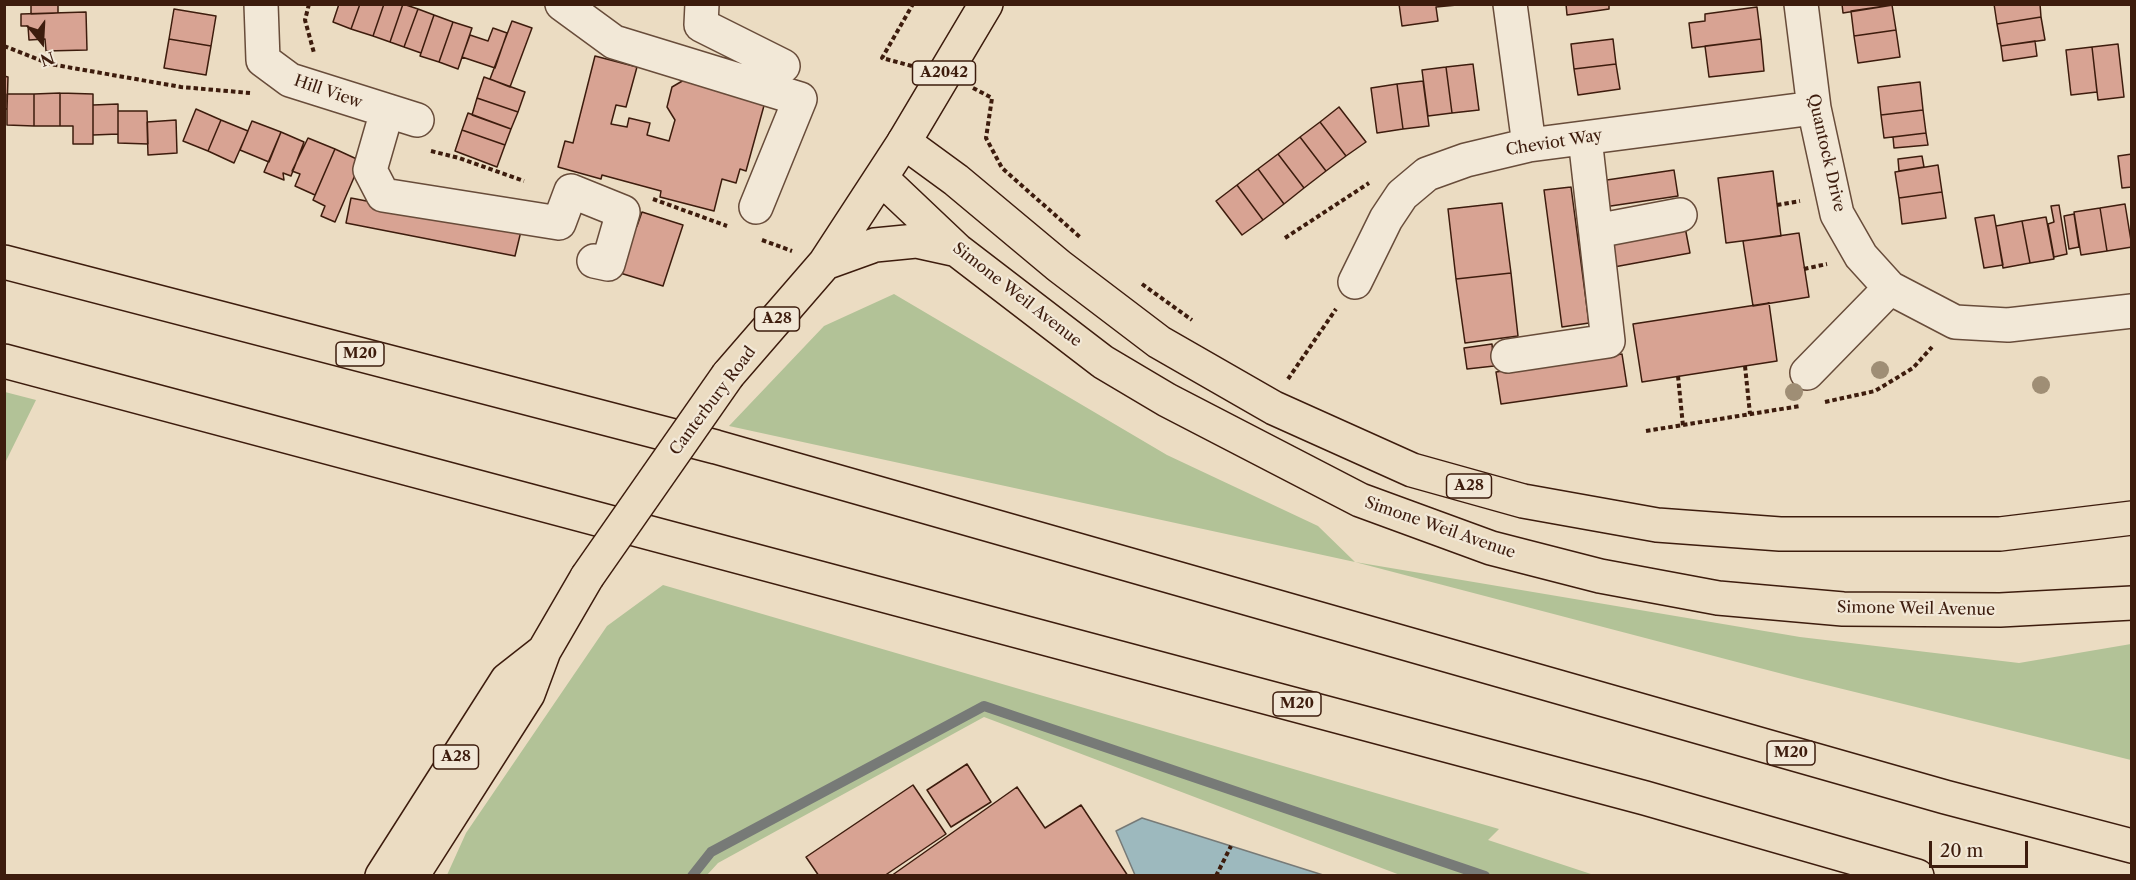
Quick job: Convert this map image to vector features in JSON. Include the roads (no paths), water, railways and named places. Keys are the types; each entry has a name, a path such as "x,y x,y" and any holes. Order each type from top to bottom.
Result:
{"main road":[{"name":"Canterbury Road","path":"412,876 528,694 544,651 587,577 728,375 825,263 904,142 986,4"},
{"name":"A28","path":"904,142 956,180 1059,266 1159,342 1275,408 1412,470 1523,501 1657,525 1780,534 2000,534 2132,518"},
{"name":"Simone Weil Avenue","path":"881,178 957,249 1103,362 1167,400 1360,500 1491,548 1600,576 1718,598 1843,609 2000,610 2132,603"},
{"path":"825,263 875,245 916,241 957,249"},
{"name":"M20","path":"4,262 716,447 1922,790 2132,846"},
{"name":"M20","path":"4,361 1622,791 1917,876"},
{"name":"Canterbury Road","path":"382,876 507,680 544,651"}],"street":[{"name":"Hill View","path":"261,4 263,60 290,80 402,116 370,170 383,195 559,223 572,191 623,212 608,264 594,261"},
{"path":"562,4 614,42 800,99 756,207"},
{"path":"702,4 701,26 783,66"},
{"path":"1510,4 1529,145"},
{"name":"Quantock Drive","path":"1801,4 1814,108 1837,214 1861,256 1890,288 1955,322 2008,325 2132,311"},
{"name":"Cheviot Way","path":"1355,282 1386,219 1402,195 1427,174 1466,160 1529,145 1814,108"},
{"path":"1508,356 1608,341 1585,138"},
{"path":"1596,231 1680,215"},
{"path":"1807,373 1890,288"}],"water":[{"path":"1142,818 1323,875 1135,875 1116,831"}],"waterway":[{"path":"692,876 711,852 984,706 1485,876"}]}
